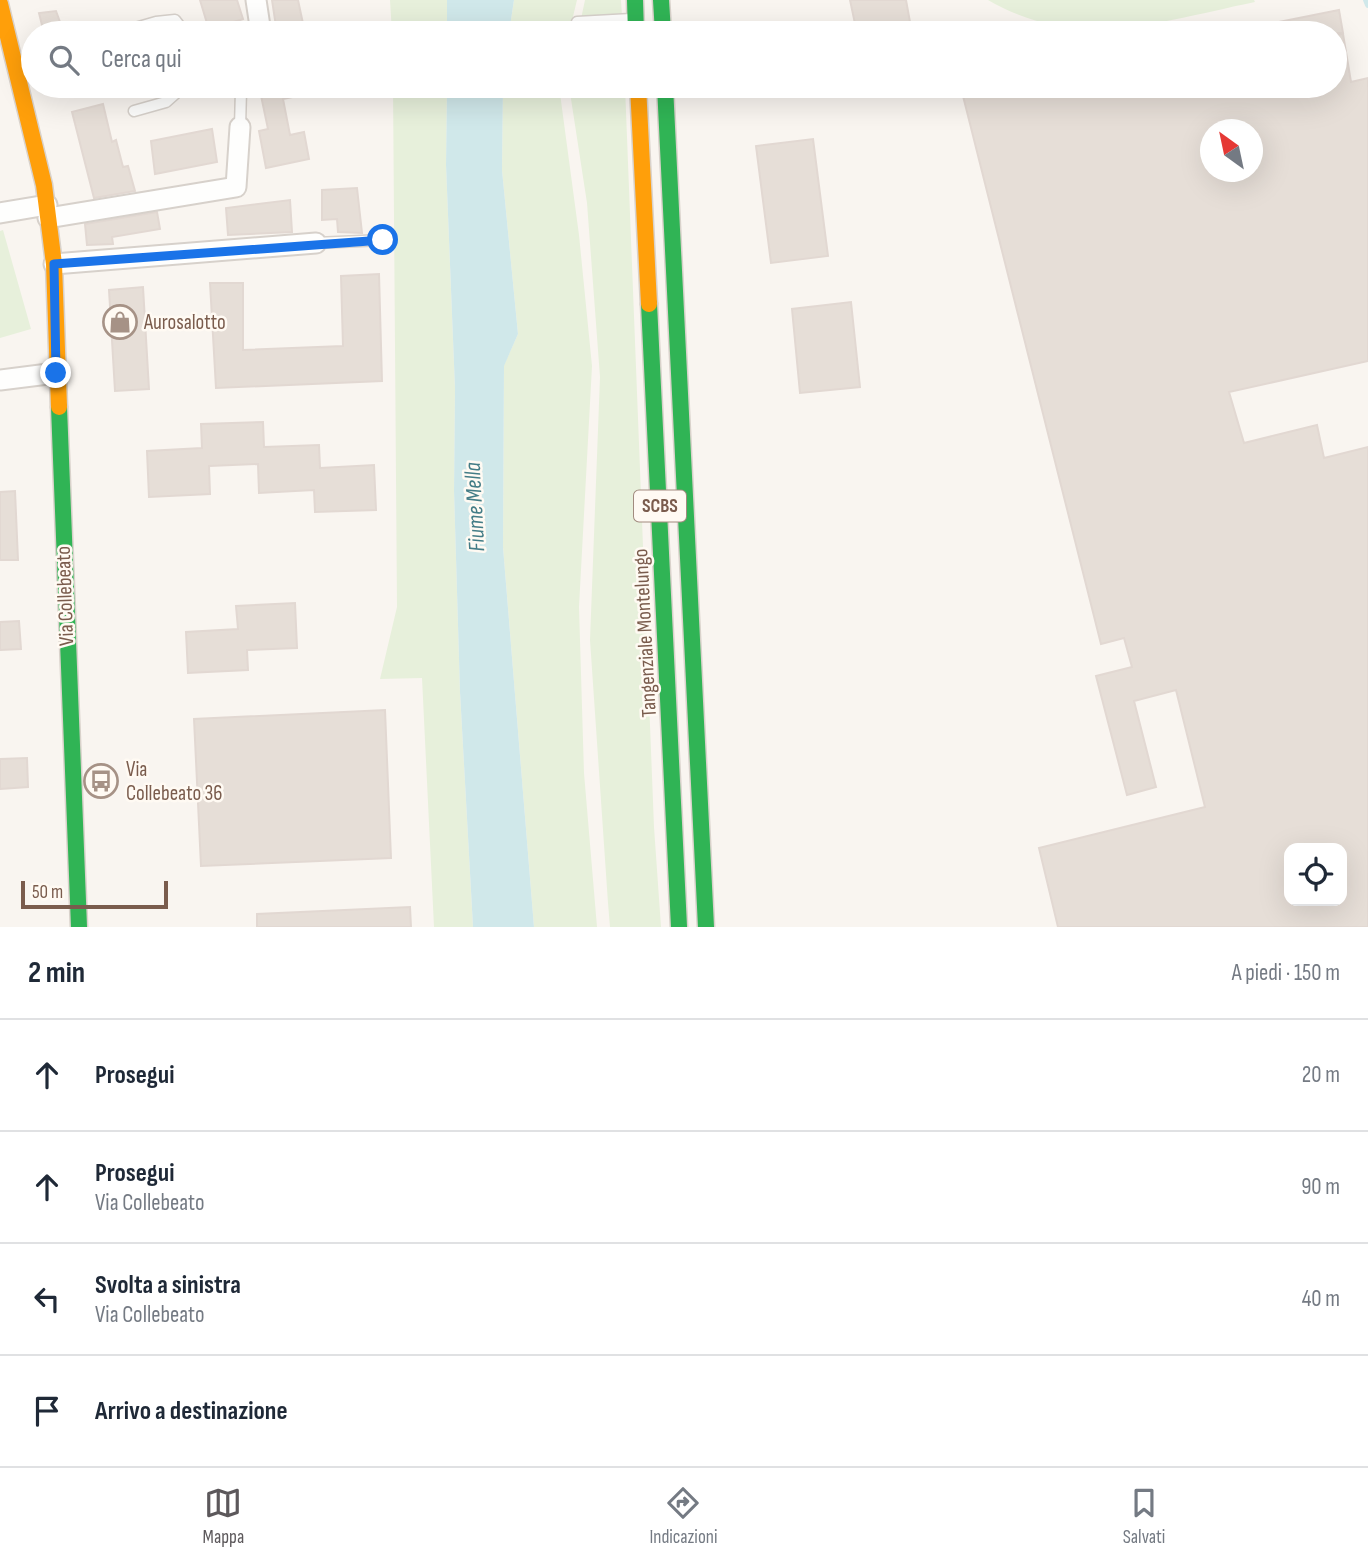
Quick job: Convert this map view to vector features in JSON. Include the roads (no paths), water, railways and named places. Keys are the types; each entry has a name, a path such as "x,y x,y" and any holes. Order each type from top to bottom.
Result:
{"main road":[{"path":"635,0 636,21"},
{"path":"661,0 662,21"},
{"name":"Via Collebeato","path":"0,4 2,24 48,212 54,264 56,373 79,927"},
{"name":"Tangenziale Montelungo","path":"639,98 679,927"},
{"name":"SCBS","path":"666,98 705,927"}],"street":[{"path":"256,0 259,21"},
{"path":"0,213 48,212 236,187 240,127"},
{"path":"54,264 316,243"},
{"path":"0,380 56,373"}],"lane":[{"path":"134,111 166,102 170,98"},
{"path":"240,127 241,98"},
{"path":"316,243 383,240"}],"water":[{"path":"447,0 514,0 511,21 447,21"},
{"name":"Fiume Mella","path":"447,98 503,98 502,170 518,334 504,366 503,547 534,927 473,927 460,692 454,491 455,389 446,165"}],"waterway":[{"path":"1366,0 1368,5"}],"place":[{"name":"Aurosalotto","path":"120,322"},
{"name":"Via Collebeato 36","path":"101,781"}]}
